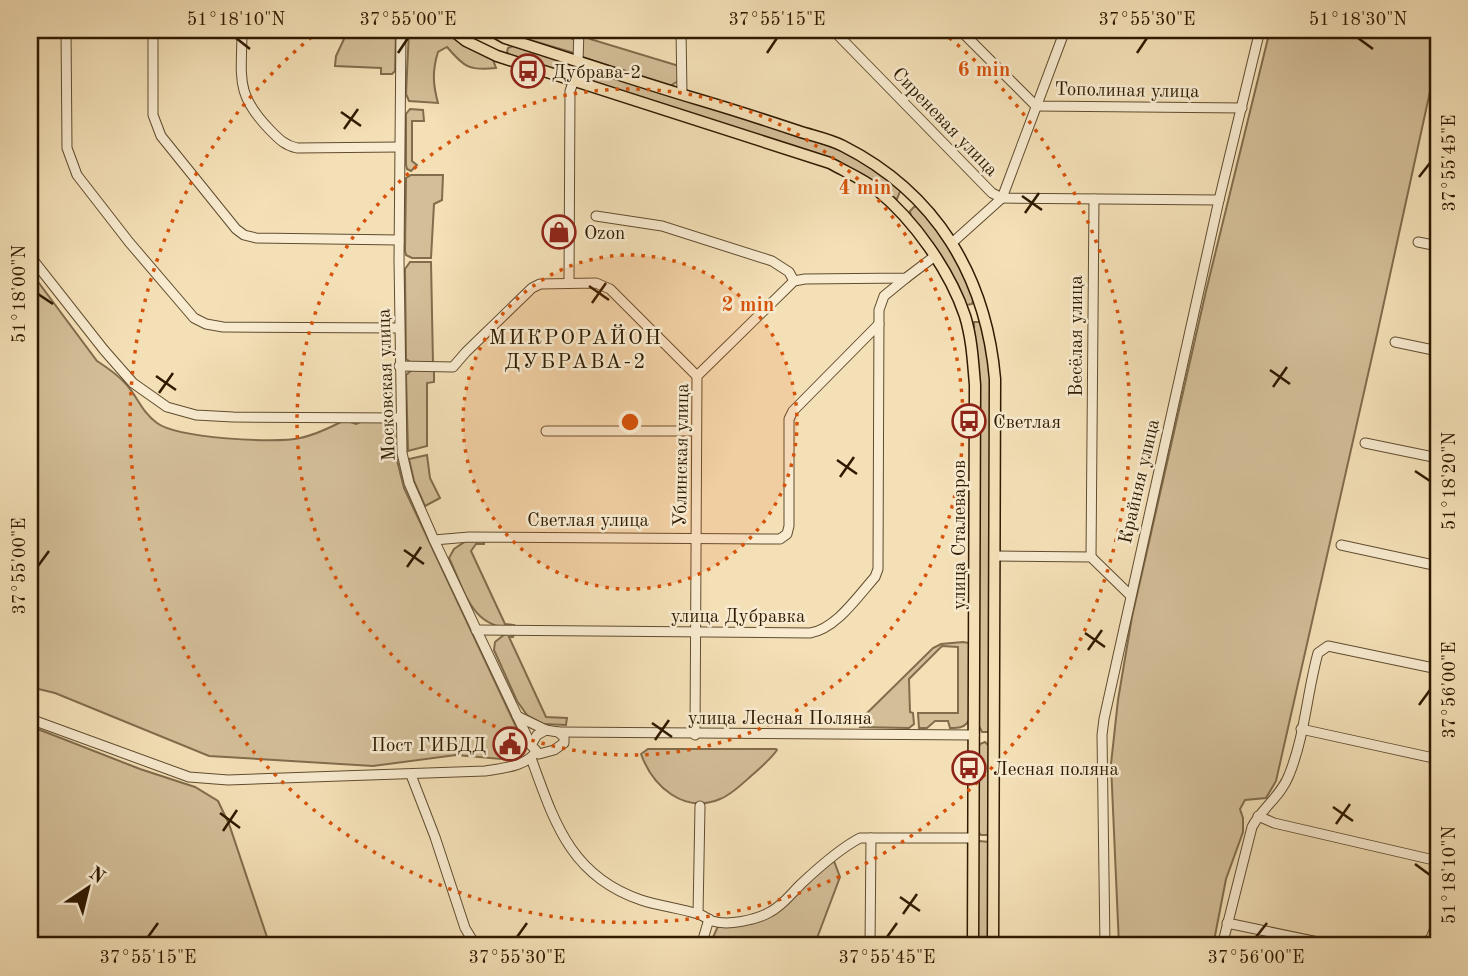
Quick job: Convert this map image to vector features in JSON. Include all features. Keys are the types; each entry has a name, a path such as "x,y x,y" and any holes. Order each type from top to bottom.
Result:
{"main road":[{"name":"улица Сталеваров","path":"452,30 466,41 497,56 830,163 875,189 899,210 935,256 964,314 973,354 975,385 973,946"},
{"name":"улица Сталеваров","path":"491,30 505,38 841,145 892,176 914,195 953,242 970,277 989,331 995,379 993,946"},
{"path":"497,56 505,38"},
{"path":"574,80 578,61"},
{"path":"899,210 914,195"},
{"path":"964,314 982,309"},
{"path":"974,735 995,737"},
{"path":"974,838 994,838"}],"street":[{"path":"66,30 67,148 71,162 77,175 129,242 194,318 206,324 223,327 399,328"},
{"path":"153,30 153,115 156,125 161,136 236,229 244,235 256,238 399,240"},
{"path":"242,30 243,93 248,104 282,143 297,148 399,147"},
{"name":"Московская улица","path":"401,30 399,366 402,453 409,483 533,752 555,825 566,843 582,862 623,892 716,922 740,920 768,913 849,844 860,838 974,838"},
{"path":"578,61 579,30"},
{"path":"681,30 682,94"},
{"name":"Сиреневая улица","path":"833,30 992,193 1002,198 1219,200"},
{"name":"Тополиная улица","path":"960,30 1036,106 1242,108"},
{"path":"953,242 1002,198 1065,30"},
{"name":"Крайняя улица","path":"1105,946 1102,734 1130,595 1260,30"},
{"path":"569,283 570,91 574,80"},
{"name":"Весёлая улица","path":"1091,557 1094,199"},
{"path":"596,216 662,226 760,257 782,266 794,281 906,278 935,256"},
{"path":"1418,242 1438,246"},
{"path":"30,256 133,383 167,407 196,415 233,417 400,418"},
{"name":"улица Дубравка","path":"476,630 821,632 875,577 878,569 880,302 906,278"},
{"name":"Ублинская улица","path":"695,734 697,376 794,281"},
{"path":"399,366 453,367 532,288 540,284 596,283 610,289 697,376"},
{"name":"Светлая улица","path":"434,540 469,537 780,539 787,534 789,526 789,419 793,411 879,324"},
{"path":"1395,342 1438,351"},
{"path":"546,431 696,430"},
{"path":"1365,443 1438,458"},
{"path":"1341,545 1438,566"},
{"path":"995,556 1091,557 1130,595"},
{"path":"1222,946 1251,827 1279,794 1290,774 1318,653 1328,646 1438,669"},
{"path":"516,715 547,730"},
{"name":"улица Лесная Поляна","path":"30,719 189,777 228,780 485,771 523,763 533,752 546,753 586,733"},
{"path":"1301,729 1438,759"},
{"path":"533,752 537,735 547,730"},
{"name":"улица Лесная Поляна","path":"547,730 586,733 974,735"},
{"path":"558,732 564,737 564,743"},
{"path":"411,775 465,928 476,946"},
{"path":"698,914 700,806"},
{"path":"1258,816 1274,823 1438,861"},
{"path":"870,946 871,838"},
{"path":"701,946 709,919"},
{"path":"1423,946 1431,938 1438,921"},
{"path":"1227,923 1337,946"}],"shaded area":[{"path":"340,30 396,30 395,71 392,74 381,74 381,68 335,66 336,56 344,39"},
{"path":"409,30 444,30 462,44 493,60 496,68 479,69 468,66 447,47 438,52 435,65 434,84 438,103 409,101 406,94"},
{"path":"496,30 557,32 576,41 574,53"},
{"path":"1270,30 1438,30 1438,55 1276,781 1266,798 1245,800 1240,809 1243,832 1226,879 1213,946 1119,946 1111,764 1118,700 1132,617 1206,291"},
{"path":"581,32 589,34 590,39 679,66 678,81 670,86 582,57"},
{"path":"513,46 573,64 573,72 570,74 510,56 508,48"},
{"path":"585,68 837,148 859,159 901,189 897,199 877,185 582,79 580,70"},
{"path":"410,109 423,110 424,121 412,121 412,161 417,165 411,171 406,165 406,114"},
{"path":"411,175 443,175 442,200 434,204 431,258 412,258 406,255 405,251 406,178"},
{"path":"915,206 932,220 949,246 974,297 972,304 967,305 962,301 911,217 910,211"},
{"path":"410,262 431,262 433,364 412,363 406,359 405,269"},
{"path":"30,271 97,361 124,381 152,419 168,428 204,436 287,440 306,437 345,420 356,424 374,420 393,424 397,460 404,488 525,746 523,751 511,734 499,741 501,759 456,755 373,766 209,756 55,693 30,687"},
{"path":"974,322 981,322 984,327 990,374 988,732 982,732 979,726"},
{"path":"434,368 434,382 427,383 427,446 408,451 406,375 413,369"},
{"path":"427,455 430,478 440,498 425,506 414,481 409,459"},
{"path":"466,541 484,541 484,544 476,544 471,551 505,624 514,625 513,628 488,622 479,615 465,595 449,558 454,549"},
{"path":"505,634 514,634 509,637 546,717 567,718 566,725 543,724 527,715 517,701 494,650 495,642"},
{"path":"969,643 969,720 965,725 950,728 948,721 935,721 927,728 919,728 918,713 958,713 958,647 942,646 909,679 910,712 913,713 914,724 909,728 860,727 861,719 933,648 941,644"},
{"path":"30,726 140,769 195,787 218,801 229,824 270,946 30,946"},
{"path":"985,742 989,746 990,831 987,835 981,835 976,830 978,748"},
{"path":"648,749 777,750 728,795 707,803 694,803 672,794 653,777 641,754"},
{"path":"979,841 989,842 990,946 976,946 976,847"},
{"path":"834,861 840,877 814,946 709,946 719,924 751,924 776,912 808,880"}],"place":[{"name":"Дубрава-2","path":"528,71"},
{"name":"Ozon","path":"559,232"},
{"name":"Светлая","path":"969,421"},
{"name":"Пост ГИБДД","path":"510,744"},
{"name":"Лесная поляна","path":"969,768"}],"district":[{"name":"МИКРОРАЙОН ДУБРАВА-2","path":"576,349"}]}
